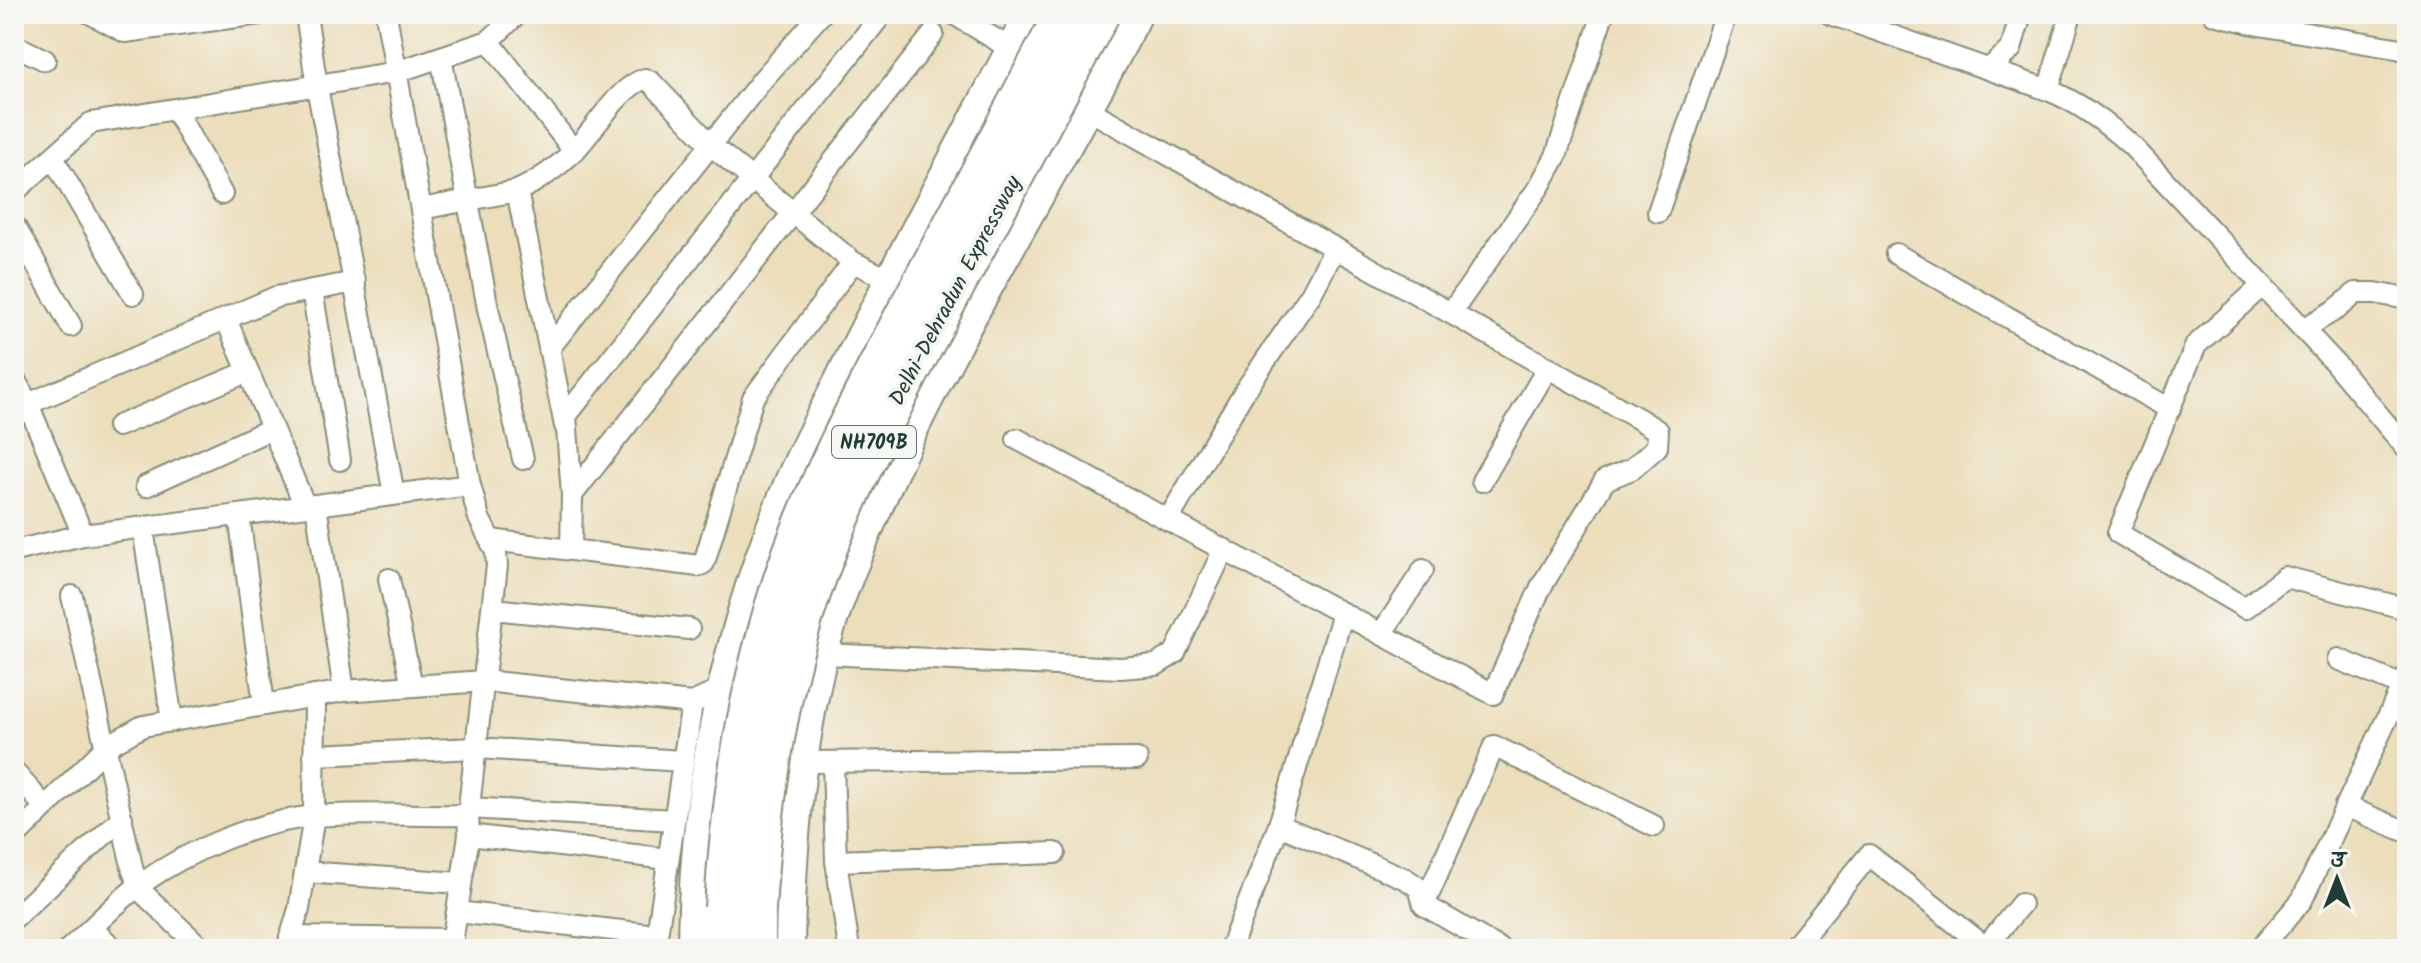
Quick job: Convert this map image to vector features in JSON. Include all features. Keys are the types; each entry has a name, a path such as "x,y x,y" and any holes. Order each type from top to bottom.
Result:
{"highway":[{"name":"Delhi-Dehradun Expressway","path":"723,949 726,854 740,748 763,642 799,531 845,424 1063,14"},
{"name":"Delhi-Dehradun Expressway","path":"757,949 760,857 773,753 795,651 830,543 875,439 1101,14"}],"street":[{"path":"91,14 125,32 260,14"},
{"path":"306,14 394,494"},
{"path":"315,696 314,816 299,909 288,943 452,944 497,566 496,552 479,518 470,485 386,14"},
{"path":"14,192 91,123 396,72 489,41 517,14"},
{"path":"551,346 763,79 821,14"},
{"path":"565,426 566,416 882,14"},
{"path":"954,14 1011,49 1089,110 1658,431 1657,447 1632,469 1605,480 1541,587 1493,694 1017,439"},
{"path":"692,949 699,820 721,690 746,600 786,488 888,279 1029,14"},
{"path":"790,949 790,881 804,762 824,654 865,538 912,430 1089,110 1138,14"},
{"path":"1451,313 1539,187 1556,156 1603,14"},
{"path":"1658,212 1726,14"},
{"path":"1989,69 2011,49 2021,14"},
{"path":"2048,90 2071,14"},
{"path":"2214,14 2259,25 2407,50"},
{"path":"1834,15 2048,90 2107,123 2335,363 2407,449"},
{"path":"572,495 933,34"},
{"path":"489,41 574,151"},
{"path":"14,45 45,60"},
{"path":"441,57 488,309 523,459"},
{"path":"421,209 517,191 545,176 574,151 630,87 645,79 712,146 853,262 888,279"},
{"path":"176,111 222,194"},
{"path":"53,158 133,294"},
{"path":"517,191 565,426 572,495 571,550"},
{"path":"14,225 71,326"},
{"path":"1168,520 1244,392 1311,294 1335,248"},
{"path":"1896,254 2170,409"},
{"path":"491,540 699,566 704,563 753,398 853,262"},
{"path":"28,404 276,297 355,282"},
{"path":"2262,286 2196,345 2118,533 2245,608 2285,577 2407,609"},
{"path":"312,290 340,460"},
{"path":"2303,329 2337,309 2356,293 2407,299"},
{"path":"226,319 271,429 310,506 344,691"},
{"path":"1482,481 1548,367"},
{"path":"118,426 247,372"},
{"path":"14,378 83,535"},
{"path":"146,486 271,429"},
{"path":"14,551 83,535 470,485"},
{"path":"239,515 264,705"},
{"path":"143,528 172,721"},
{"path":"824,654 1121,668 1156,665 1175,653 1224,549"},
{"path":"1382,633 1423,570"},
{"path":"389,579 412,686"},
{"path":"72,596 133,871 142,892 202,949"},
{"path":"493,609 689,629"},
{"path":"1230,949 1279,825 1343,613"},
{"path":"2260,949 2302,900 2405,683 2338,659"},
{"path":"14,838 107,746 143,726 344,691 484,681 692,703 721,690"},
{"path":"457,912 656,942 692,703"},
{"path":"1424,905 1494,746 1654,826"},
{"path":"314,755 477,748 683,761"},
{"path":"804,762 1137,759"},
{"path":"833,763 836,861 849,949"},
{"path":"14,772 45,807"},
{"path":"2345,806 2407,832"},
{"path":"69,949 139,885 197,849 253,830 314,816 674,820"},
{"path":"14,918 122,818"},
{"path":"469,820 668,859"},
{"path":"1279,825 1406,879 1419,888 1424,905 1500,949"},
{"path":"836,861 1055,853"},
{"path":"1793,949 1869,855 1986,948 2021,904"},
{"path":"305,872 460,883"},
{"path":"92,928 114,949"}]}
